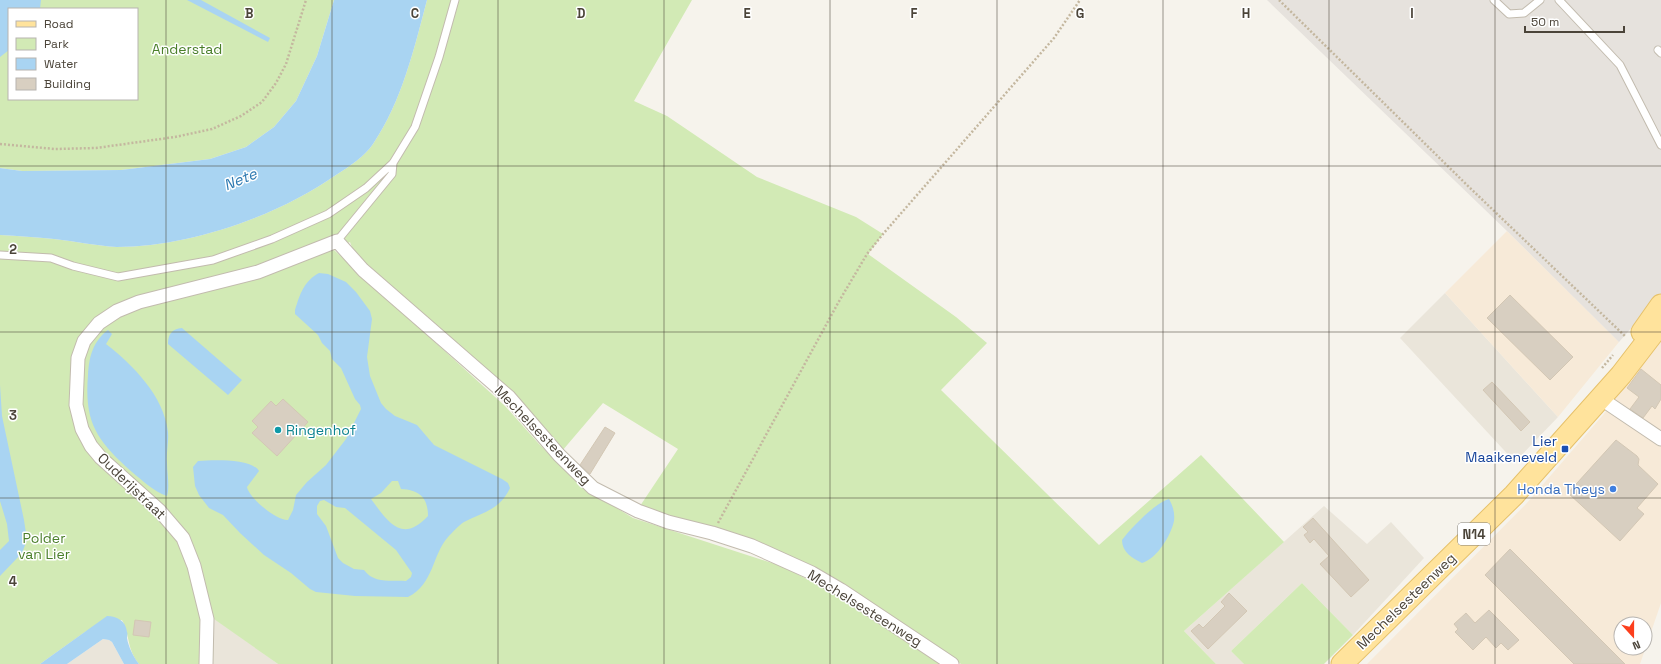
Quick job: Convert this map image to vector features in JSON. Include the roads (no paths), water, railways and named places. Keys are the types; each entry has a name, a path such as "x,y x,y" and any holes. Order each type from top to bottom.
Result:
{"main road":[{"name":"Mechelsesteenweg","path":"1600,398 1616,370 1661,305"},
{"name":"Mechelsesteenweg","path":"1342,664 1514,494 1560,445 1621,375 1661,323"}],"street":[{"name":"Mechelsesteenweg","path":"337,241 363,270 509,397 559,454 593,488 638,511 668,522 712,533 752,546 812,573 848,594 952,664"},
{"name":"Ouderijstraat","path":"206,664 207,619 194,566 183,538 159,510 101,458 91,446 82,429 76,405 78,358 84,341 99,323 117,311 139,302 258,272 337,241"},
{"path":"1600,398 1661,439"}],"lane":[{"path":"0,255 50,258 73,266 118,277 213,260 272,239 328,214 366,188 393,163 415,127 439,57 455,0"},
{"path":"1494,0 1509,14 1524,12 1540,0"},
{"path":"1559,0 1620,65 1661,145"},
{"path":"337,241 392,174 393,163"}],"water":[{"path":"0,0 41,0 40,8 8,8 8,51 0,57"},
{"path":"187,0 201,0 270,38 268,42"},
{"name":"Nete","path":"334,0 427,0 406,74 392,110 373,144 366,153 351,165 313,190 260,216 203,235 173,242 145,246 117,247 47,238 0,235 0,168 22,171 121,170 210,159 246,147 274,127 296,101 317,56"},
{"path":"319,273 328,274 346,282 356,292 370,311 372,319 367,357 370,376 381,403 386,409 395,416 417,425 434,445 502,479 508,483 510,488 496,506 464,522 448,537 443,544 423,585 408,597 355,596 316,592 310,589 291,573 264,555 223,515 209,508 199,495 195,486 193,467 198,461 231,461 248,464 255,467 259,471 247,487 249,492 264,508 277,517 288,520 293,510 296,495 307,482 326,465 346,439 361,409 360,405 355,399 341,368 332,359 330,351 322,343 318,335 295,314 303,288 314,276","holes":["392,481 398,481 401,489 413,491 422,496 428,510 428,516 419,524 411,528 403,529 396,527 383,515 371,499 381,493","324,500 336,507 345,508 396,550 412,573 411,577 406,581 389,581 378,579 368,574 364,570 354,569 343,563 338,558 326,526 317,514 317,506 320,501"]},
{"path":"182,328 242,380 228,395 168,344 171,333"},
{"path":"108,330 112,334 106,344 127,362 146,382 154,394 165,419 168,432 167,496 148,486 110,451 95,430 91,419 87,392 89,362 95,344"},
{"path":"0,385 2,416 27,540 22,553 0,576 0,550 9,541 7,524 0,501"},
{"path":"1169,499 1173,507 1174,515 1174,521 1170,533 1158,552 1148,561 1142,563 1131,557 1124,548 1122,540 1150,511 1163,501"},
{"path":"107,616 117,618 125,625 129,645 139,664 124,664 112,642 103,639 67,664 40,664"}],"place":[{"name":"Ringenhof","path":"278,430"},
{"name":"Lier Maaikeneveld","path":"1565,449"},
{"name":"Honda Theys","path":"1613,489"}],"park label":[{"name":"Anderstad","path":"187,49"},
{"name":"Polder van Lier","path":"44,546"}]}
